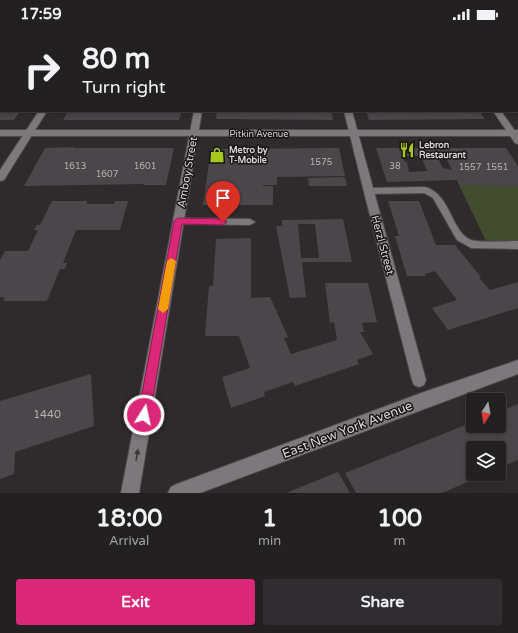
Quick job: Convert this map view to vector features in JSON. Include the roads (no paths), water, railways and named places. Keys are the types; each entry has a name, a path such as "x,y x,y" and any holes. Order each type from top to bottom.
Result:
{"street":[{"path":"0,178 42,112"},
{"name":"Amboy Street","path":"130,493 198,112"},
{"name":"Herzl Street","path":"348,112 418,380"},
{"path":"498,112 516,136"},
{"name":"Pitkin Avenue","path":"0,133 516,136"},
{"name":"East New York Avenue","path":"177,493 424,400 518,367"}],"lane":[{"path":"368,190 425,190 436,196 460,238 471,244 518,244"},
{"path":"178,221 250,222"}],"place":[{"name":"Lebron Restaurant","path":"407,150"},
{"name":"Metro by T-Mobile","path":"217,155"}]}
